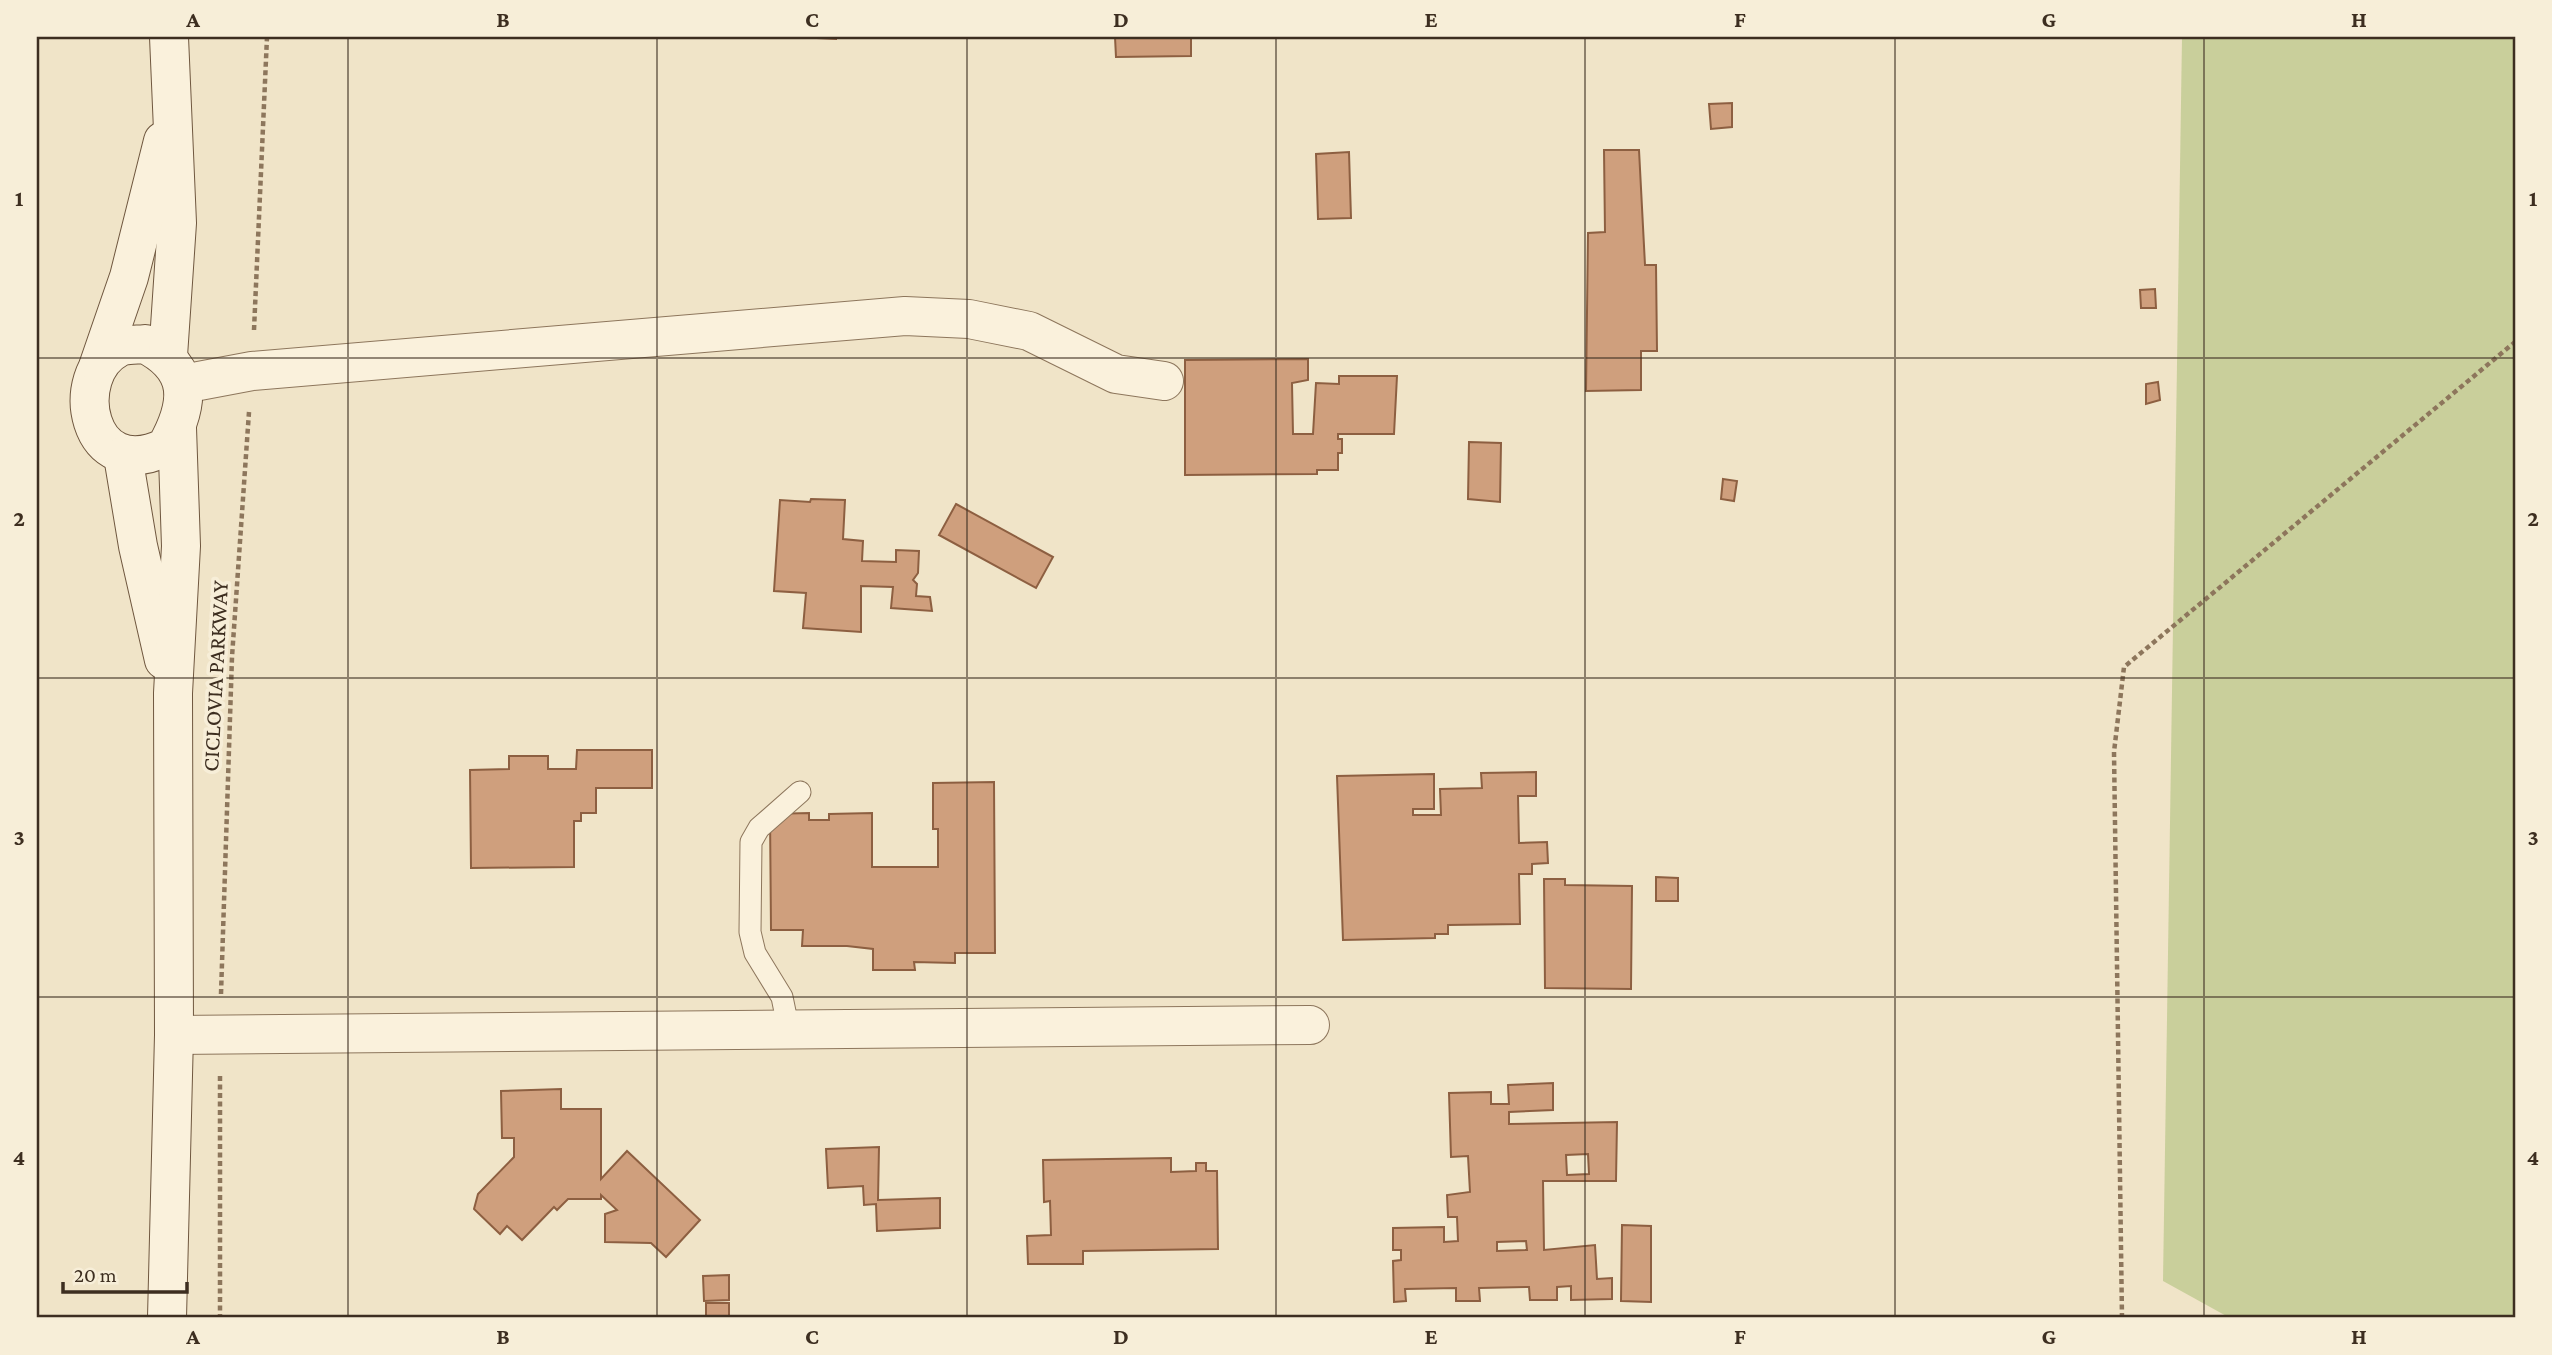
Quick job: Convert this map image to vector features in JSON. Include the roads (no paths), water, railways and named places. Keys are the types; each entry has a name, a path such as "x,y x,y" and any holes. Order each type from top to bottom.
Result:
{"street":[{"path":"169,37 177,223 176,370 184,405 177,428 166,447 147,457 123,456 103,441 93,422 89,389 129,277 172,113"},
{"path":"99,363 119,347 145,344 176,370 252,371 905,316 969,319 1029,331 1116,374 1164,381"},
{"path":"167,1318 174,1035 173,693 181,546 177,428"},
{"path":"123,456 141,559 173,693"},
{"path":"174,1035 220,1037 1310,1025"}],"lane":[{"path":"789,1031 782,997 755,953 750,932 751,842 759,828 800,792"}]}
